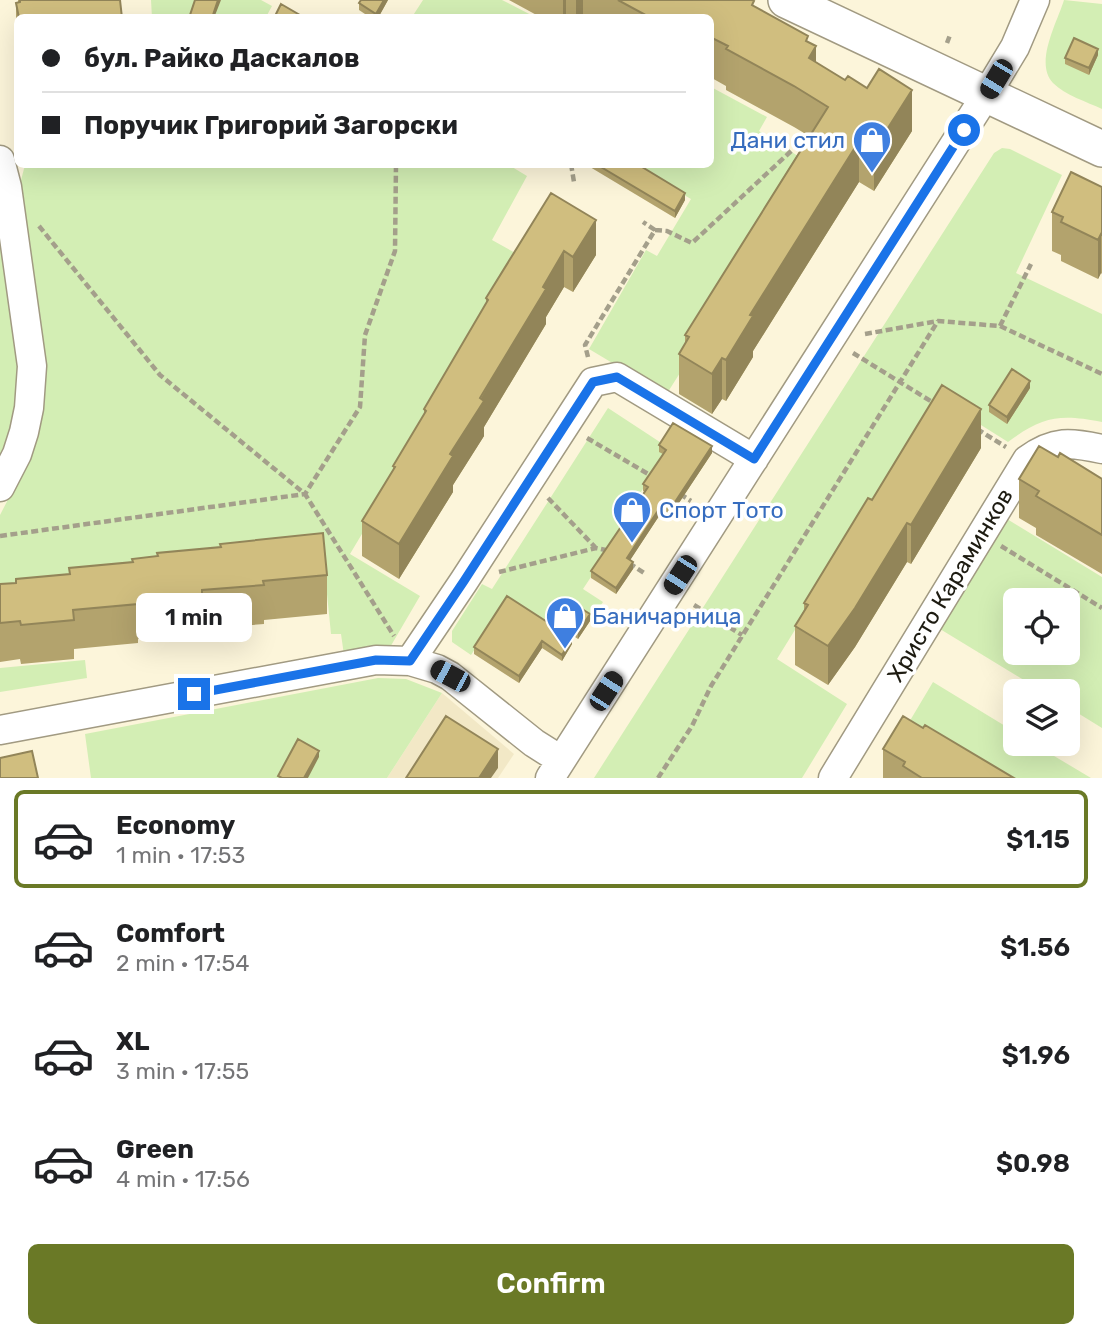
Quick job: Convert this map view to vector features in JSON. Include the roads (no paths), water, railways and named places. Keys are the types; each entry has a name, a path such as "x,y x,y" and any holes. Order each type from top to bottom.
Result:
{"main road":[{"path":"786,0 1102,149"}],"street":[{"path":"0,730 376,660 410,661 450,676 534,743 556,769 986,95 1015,47 1035,0"},
{"path":"0,487 17,454 24,432 32,377 30,344 4,174"},
{"path":"410,661 593,382 617,377 754,459"},
{"name":"Христо Караминков","path":"833,778 1027,460 1042,449 1060,443 1102,449"}],"place":[{"name":"Дани стил","path":"872,174"},
{"name":"Спорт Тото","path":"632,544"},
{"name":"Баничарница","path":"565,650"}]}
